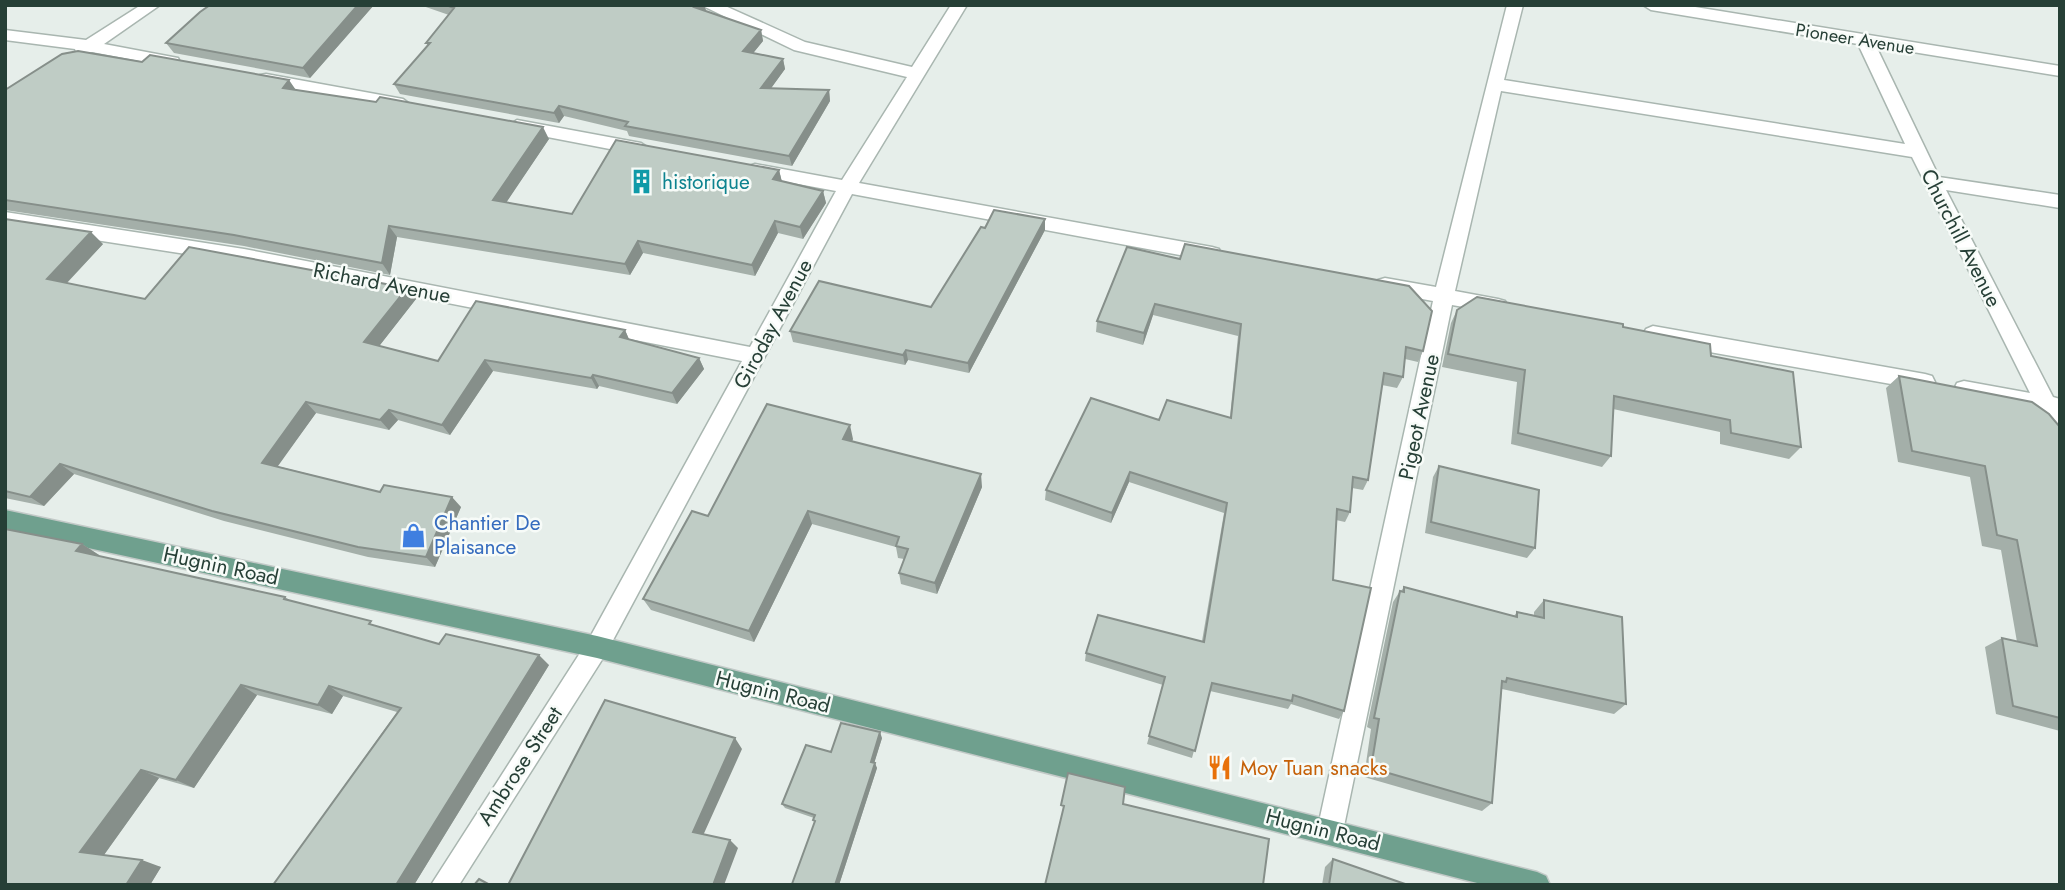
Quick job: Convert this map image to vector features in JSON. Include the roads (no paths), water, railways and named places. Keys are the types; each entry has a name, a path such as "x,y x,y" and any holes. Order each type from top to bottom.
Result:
{"main road":[{"name":"Hugnin Road","path":"5,520 597,647 1537,885"}],"street":[{"path":"68,60 152,5"},
{"path":"709,5 800,47 918,74"},
{"name":"Giroday Avenue","path":"597,647 847,187 959,5"},
{"name":"Pigeot Avenue","path":"1330,831 1445,296 1515,5"},
{"name":"Pioneer Avenue","path":"1651,5 2060,71"},
{"path":"5,35 89,46 184,64"},
{"name":"Churchill Avenue","path":"1865,41 1933,182 2052,405 2060,432"},
{"path":"251,77 414,107"},
{"path":"1494,84 1918,152"},
{"path":"495,122 658,152"},
{"path":"739,167 1228,257"},
{"path":"1933,182 2060,202"},
{"name":"Richard Avenue","path":"5,219 244,256 756,356"},
{"path":"1364,281 1513,309"},
{"path":"1636,330 2052,405"},
{"name":"Ambrose Street","path":"444,885 597,647"}],"place":[{"name":"historique","path":"642,182"},
{"name":"Chantier De Plaisance","path":"414,535"},
{"name":"Moy Tuan snacks","path":"1220,768"}]}
